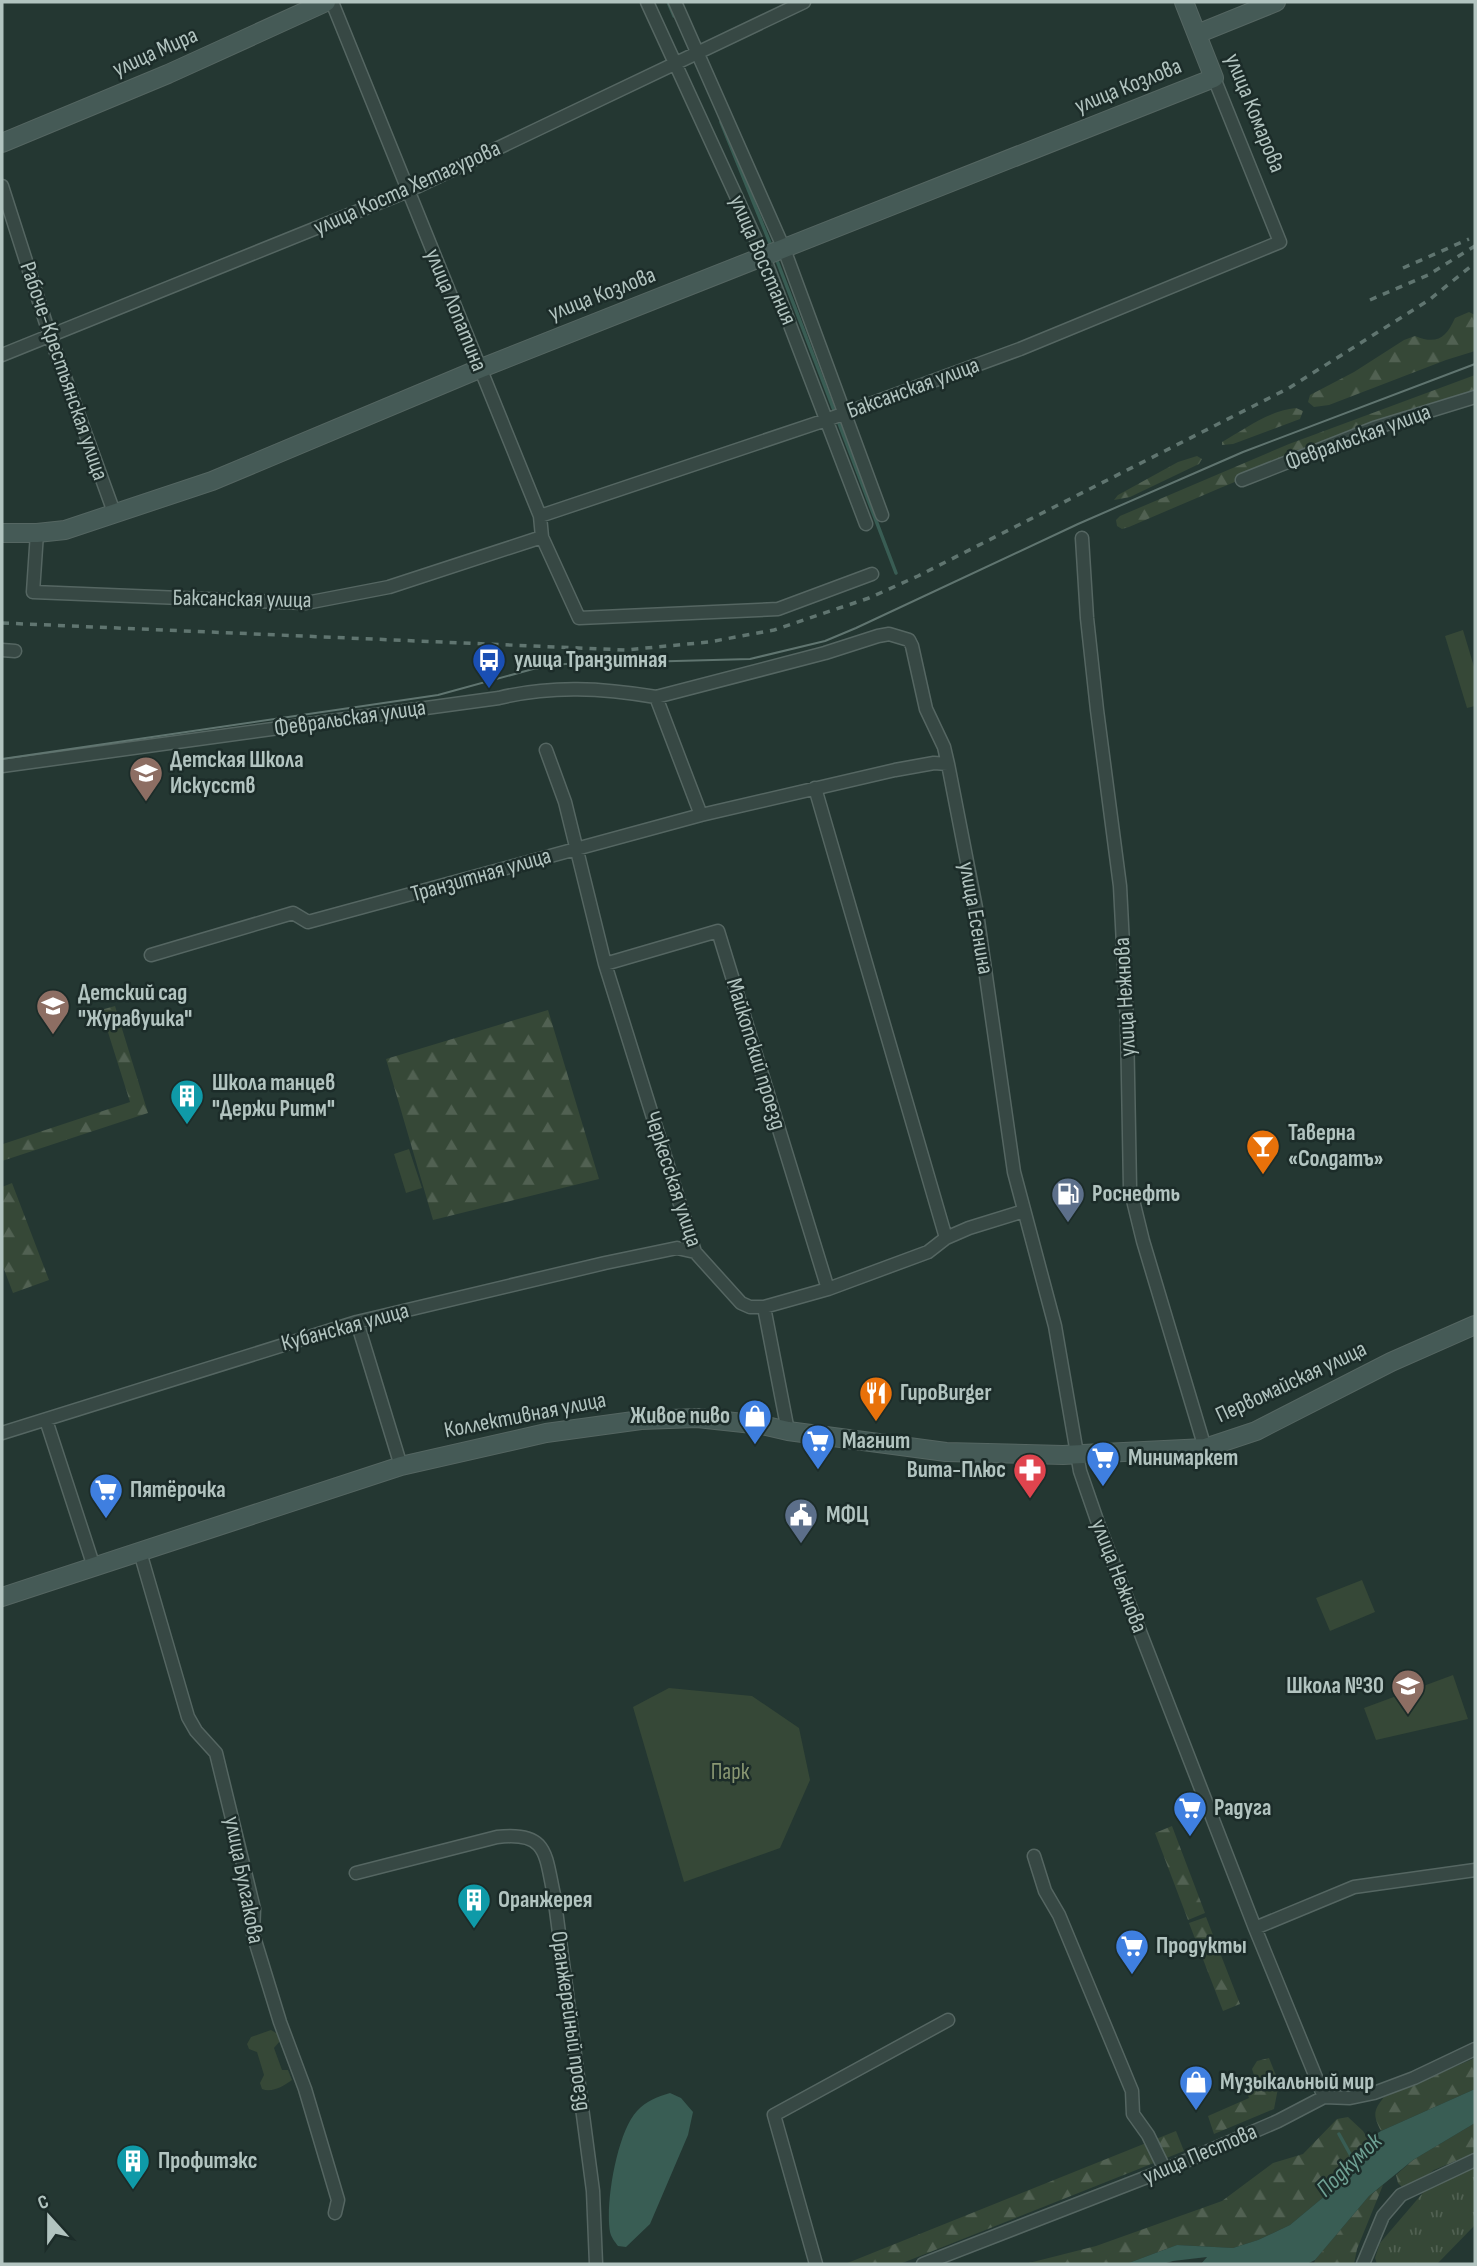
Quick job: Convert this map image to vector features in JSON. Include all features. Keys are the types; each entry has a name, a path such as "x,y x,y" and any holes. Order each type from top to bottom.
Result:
{"street":[{"name":"улица Мира","path":"2,143 168,74 326,2"},
{"name":"улица Лопатина","path":"332,2 540,516 542,537 579,618 778,609 872,574"},
{"name":"улица Восстания","path":"647,2 680,61 775,253 828,419 866,524"},
{"name":"улица Восстания","path":"675,2 775,253 844,413 882,515"},
{"name":"улица Коста Хетагурова","path":"2,355 408,191 804,2"},
{"name":"улица Комарова","path":"1184,2 1280,242"},
{"name":"улица Козлова","path":"1197,34 1276,2"},
{"name":"улица Козлова","path":"2,533 65,530 212,481 479,369 1214,78"},
{"name":"Рабоче-Крестьянская улица","path":"2,186 50,336 116,515"},
{"name":"Баксанская улица","path":"540,516 828,419 1020,349 1280,242"},
{"name":"Февральская улица","path":"1242,480 1374,428 1475,397"},
{"name":"Баксанская улица","path":"37,533 33,592 306,603 389,587 542,537"},
{"name":"улица Нежнова","path":"1082,538 1097,710 1120,886 1127,1023 1130,1188 1143,1241 1205,1448"},
{"name":"Февральская улица","path":"2,766 499,698 532,690 612,689 656,697 825,653 877,636 900,636"},
{"name":"улица Есенина","path":"900,636 909,640 912,646 926,709 944,747 948,764 977,913 1014,1172 1024,1211"},
{"path":"656,697 701,815"},
{"name":"Черкесская улица","path":"546,750 565,802 605,964 695,1252 741,1303 750,1307 764,1307"},
{"name":"Транзитная улица","path":"151,955 293,912 308,922 701,815 925,764 948,764"},
{"path":"815,788 946,1238"},
{"name":"Майкопский проезд","path":"605,964 718,932 828,1289"},
{"name":"улица Нежнова","path":"1024,1211 1055,1326 1077,1455 1086,1490 1255,1928 1324,2097"},
{"path":"788,1432 764,1307 828,1289 928,1252 946,1238 969,1228 1024,1211"},
{"name":"Кубанская улица","path":"2,1433 357,1322 677,1248 695,1252"},
{"path":"357,1322 401,1466"},
{"name":"Первомайская улица","path":"1077,1455 1205,1448 1256,1431 1391,1362 1475,1325"},
{"name":"Коллективная улица","path":"2,1597 401,1466 546,1433 640,1420 697,1419 762,1424 788,1432 946,1452 1077,1455"},
{"path":"46,1420 94,1567"},
{"name":"улица Булгакова","path":"141,1552 188,1717 196,1731 216,1753 254,1909 253,1934 279,2022 305,2089 338,2200 335,2213"},
{"name":"Оранжерейный проезд","path":"356,1873 508,1836 519,1835 533,1840 544,1854 554,1895 593,2191 596,2264"},
{"path":"1034,1856 1045,1891 1059,1915 1132,2091 1133,2114 1148,2136 1165,2170"},
{"path":"1255,1928 1354,1888 1475,1870"},
{"path":"816,2264 774,2115 948,2020"},
{"name":"улица Пестова","path":"923,2264 1165,2170 1278,2121 1324,2097 1350,2098 1374,2092 1414,2078 1475,2049"},
{"path":"1367,2263 1383,2216 1401,2195 1475,2160"}],"green space":[{"path":"1469,312 1475,315 1475,351 1329,405 1314,407 1308,402 1310,395 1354,372 1404,340 1415,336 1429,340 1440,338 1448,331 1455,318"},
{"path":"1475,375 1475,392 1344,438 1129,527 1122,529 1117,526 1116,520 1120,516 1289,444"},
{"path":"1296,408 1303,411 1300,419 1233,444 1222,445 1222,442 1257,421"},
{"path":"1197,456 1202,459 1199,464 1130,497 1114,500 1118,495 1178,462"},
{"path":"1463,630 1475,670 1475,706 1467,708 1445,636"},
{"path":"115,1006 148,1113 2,1161 2,1141 3,1144 130,1102 101,1010"},
{"path":"548,1010 599,1179 433,1220 386,1059"},
{"path":"409,1149 422,1188 406,1193 394,1154"},
{"path":"12,1183 49,1280 13,1293 2,1264 2,1187"},
{"path":"1362,1580 1375,1612 1330,1631 1316,1598"},
{"path":"1453,1675 1468,1719 1376,1740 1364,1708"},
{"name":"Парк","path":"669,1688 752,1696 799,1728 810,1780 780,1848 684,1882 633,1707"},
{"path":"1172,1826 1205,1913 1188,1920 1155,1833"},
{"path":"1206,1917 1240,2004 1223,2011 1189,1923"},
{"path":"271,2030 278,2034 280,2041 274,2048 282,2070 288,2070 292,2080 278,2088 266,2090 262,2089 260,2083 264,2075 257,2052 249,2049 247,2044 251,2037"},
{"path":"1269,2058 1279,2083 1274,2109 1214,2134 1208,2116 1249,2098 1242,2080 1254,2075 1252,2069 1257,2061"},
{"path":"1475,2058 1475,2089 1381,2131 1375,2113 1384,2097"},
{"path":"1348,2117 1368,2139 1326,2195 1290,2225 1258,2240 1233,2248 1177,2245 1126,2264 1025,2264 1096,2246 1222,2201 1273,2163 1303,2154 1337,2119"},
{"path":"1475,2123 1475,2153 1434,2170 1403,2188 1398,2183 1396,2175 1413,2160"},
{"path":"1176,2131 1184,2151 900,2264 845,2264"},
{"path":"1475,2165 1475,2225 1437,2264 1377,2264 1375,2258 1380,2243 1427,2188"},
{"path":"1383,2185 1357,2249 1354,2264 1314,2264 1369,2196"}],"water":[{"name":"Подкумок","path":"1475,2089 1475,2123 1413,2160 1369,2196 1315,2260 1307,2264 1201,2264 1207,2257 1163,2264 1126,2264 1177,2245 1233,2248 1290,2225 1326,2195 1368,2139"},
{"path":"670,2093 681,2098 693,2112 688,2135 650,2224 626,2247 618,2246 610,2232 609,2204 618,2151 637,2111 652,2100"}],"waterway":[{"path":"668,2 674,16"},
{"path":"721,122 772,248"},
{"path":"776,258 896,573"},
{"path":"1339,2134 1355,2163"}],"tram line":[{"path":"2,759 438,695 533,669 565,664 750,659 825,641 1078,524 1243,452 1475,364"}],"railway":[{"path":"1403,268 1469,239"},
{"path":"1370,300 1428,275 1475,246"},
{"path":"2,623 625,650 709,642 774,630 869,598 918,576 1289,388 1429,300 1475,263"}],"place":[{"name":"улица Транзитная","path":"489,690"},
{"name":"Детская Школа Искусств","path":"146,803"},
{"name":"Детский сад \"Журавушка\"","path":"53,1036"},
{"name":"Школа танцев \"Держи Ритм\"","path":"187,1126"},
{"name":"Таверна «Солдатъ»","path":"1263,1176"},
{"name":"Роснефть","path":"1068,1224"},
{"name":"ГироBurger","path":"876,1423"},
{"name":"Живое пиво","path":"755,1446"},
{"name":"Магнит","path":"818,1471"},
{"name":"Минимаркет","path":"1103,1488"},
{"name":"Вита-Плюс","path":"1030,1500"},
{"name":"Пятёрочка","path":"106,1520"},
{"name":"МФЦ","path":"801,1545"},
{"name":"Школа №30","path":"1408,1716"},
{"name":"Радуга","path":"1190,1838"},
{"name":"Оранжерея","path":"474,1930"},
{"name":"Продукты","path":"1132,1976"},
{"name":"Музыкальный мир","path":"1196,2112"},
{"name":"Профитэкс","path":"133,2191"}]}
